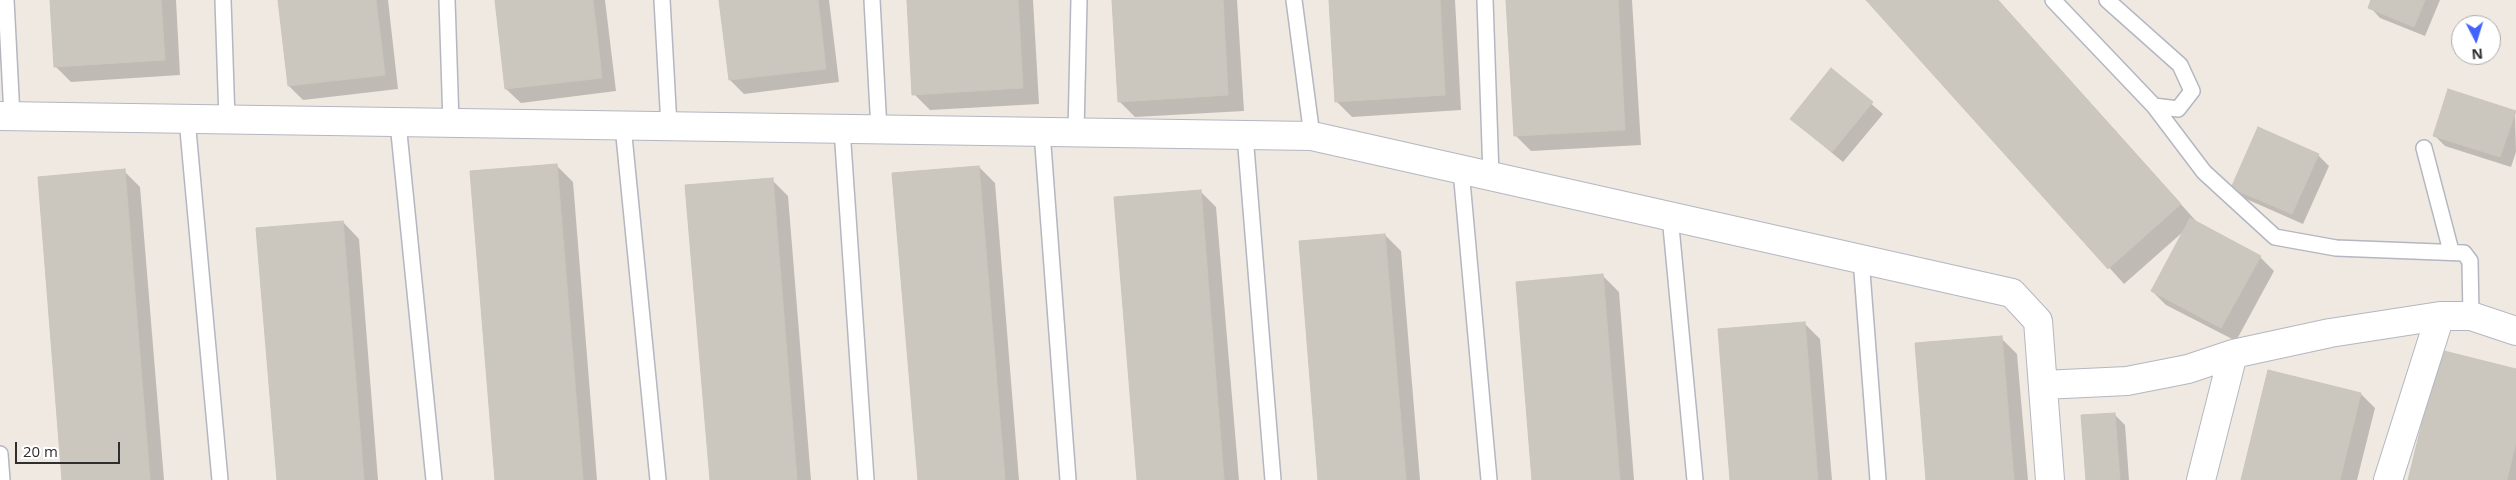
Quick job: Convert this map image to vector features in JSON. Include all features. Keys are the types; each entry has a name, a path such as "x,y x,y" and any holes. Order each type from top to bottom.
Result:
{"street":[{"path":"6,116 1312,136 2012,293 2038,322 2050,480"},
{"path":"2043,386 2127,381 2188,369 2233,354 2330,334 2440,316 2471,316 2516,332"},
{"path":"2388,480 2440,316"},
{"path":"2202,480 2233,354"}],"lane":[{"path":"6,0 6,116"},
{"path":"223,0 227,120"},
{"path":"446,0 451,123"},
{"path":"662,0 669,126"},
{"path":"872,0 879,130"},
{"path":"1076,132 1079,0"},
{"path":"1294,0 1312,136"},
{"path":"1485,0 1491,176"},
{"path":"2053,0 2154,106 2204,172 2275,237 2336,248 2464,252 2470,261 2471,316"},
{"path":"2107,0 2180,65 2192,90 2178,109 2154,106"},
{"path":"187,119 220,480"},
{"path":"398,123 434,480"},
{"path":"623,126 658,480"},
{"path":"842,129 866,480"},
{"path":"1042,132 1068,480"},
{"path":"1245,135 1273,480"},
{"path":"2424,148 2451,251"},
{"path":"1461,170 1489,480"},
{"path":"1670,216 1695,480"},
{"path":"1861,259 1878,480"},
{"path":"0,454 2,480"}],"building":[{"path":"50,0 161,0 165,60 54,67"},
{"path":"278,0 376,0 385,75 288,86"},
{"path":"495,0 593,0 602,78 505,89"},
{"path":"719,0 818,0 826,69 729,80"},
{"path":"907,0 1018,0 1023,88 912,95"},
{"path":"1112,0 1223,0 1228,95 1118,102"},
{"path":"1329,0 1440,0 1445,95 1335,102"},
{"path":"1506,0 1618,0 1625,130 1514,136"},
{"path":"1866,0 1998,0 2181,204 2108,269"},
{"path":"2371,0 2425,0 2414,27 2368,8"},
{"path":"1831,68 1873,102 1832,152 1790,119"},
{"path":"2448,89 2516,111 2500,157 2433,136"},
{"path":"2258,127 2319,154 2292,214 2231,188"},
{"path":"557,164 583,480 495,480 470,171"},
{"path":"979,166 1005,480 918,480 892,173"},
{"path":"125,169 150,480 62,480 38,177"},
{"path":"773,178 797,480 710,480 685,185"},
{"path":"1201,190 1224,480 1137,480 1114,197"},
{"path":"2190,218 2261,256 2221,328 2151,291"},
{"path":"343,221 364,480 277,480 256,228"},
{"path":"1385,234 1406,480 1318,480 1299,241"},
{"path":"1603,274 1620,480 1532,480 1516,282"},
{"path":"1805,322 1818,480 1730,480 1718,329"},
{"path":"2002,336 2014,480 1926,480 1915,343"},
{"path":"2440,350 2516,369 2516,442 2507,480 2408,480"},
{"path":"2268,370 2361,393 2340,480 2241,480"},
{"path":"2115,413 2120,480 2086,480 2081,415"}]}
